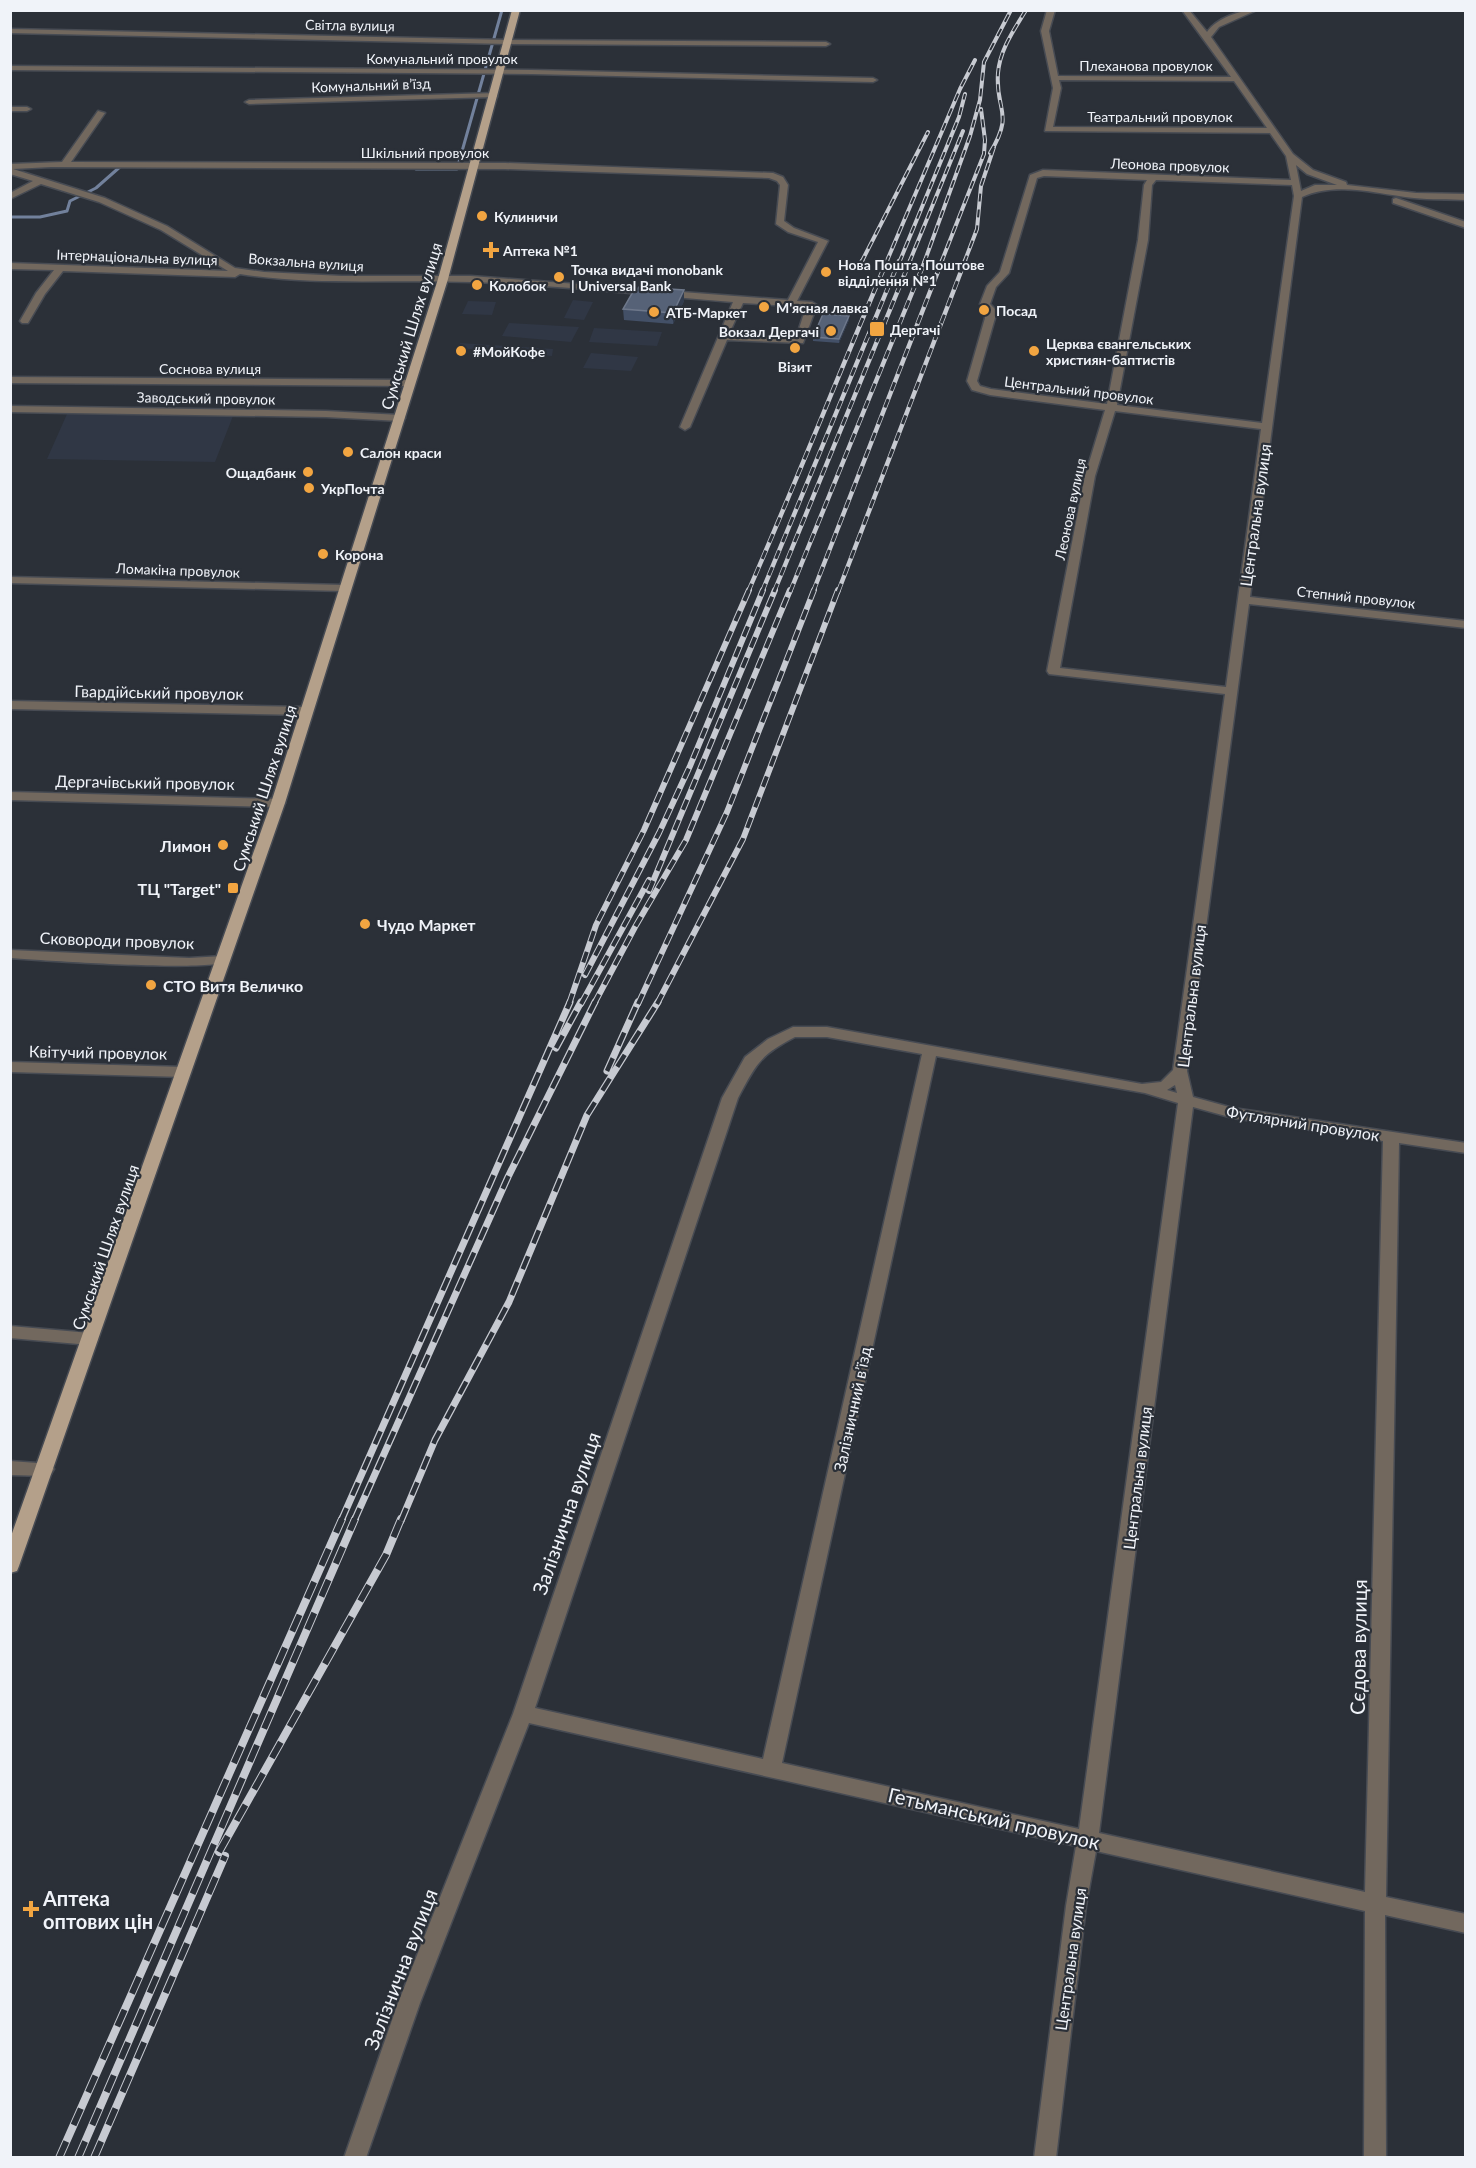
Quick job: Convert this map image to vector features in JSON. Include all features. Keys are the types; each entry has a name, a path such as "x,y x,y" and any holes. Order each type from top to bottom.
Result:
{"main road":[{"name":"Сумський Шлях вулиця","path":"10,1566 278,802 443,279 516,10"}],"street":[{"path":"1051,10 1045,31 1055,78"},
{"name":"Центральна вулиця","path":"1045,2157 1076,1906 1096,1792 1186,1102 1180,1071 1298,196 1290,156 1207,37 1185,10"},
{"path":"1207,37 1216,25 1254,10"},
{"name":"Світла вулиця","path":"10,30 508,42 826,44"},
{"name":"Комунальний провулок","path":"10,68 500,72 873,80"},
{"name":"Плеханова провулок","path":"1055,78 1236,79"},
{"name":"Театральний провулок","path":"1055,78 1058,88 1048,129 1272,130"},
{"name":"Комунальний в’їзд","path":"249,102 494,95"},
{"path":"10,109 27,110"},
{"path":"65,164 100,112"},
{"path":"1290,156 1310,172 1351,187 1416,196 1465,197"},
{"name":"Шкільний провулок","path":"10,169 65,164 474,166 770,175 780,179 784,185 779,222 791,230 823,241 791,304"},
{"name":"Вокзальна вулиця","path":"10,169 82,194 164,228 233,270 264,275 342,279 471,279 791,304"},
{"name":"Леонова провулок","path":"985,304 992,286 1004,273 1033,177 1043,173 1296,183"},
{"name":"Леонова вулиця","path":"1152,179 1148,185 1143,240 1111,408 1090,476 1053,671 1232,691"},
{"path":"10,197 42,180"},
{"path":"1298,196 1315,188 1351,187"},
{"path":"1362,189 1466,225"},
{"name":"Інтернаціональна вулиця","path":"10,266 264,275"},
{"path":"24,321 41,293 60,269"},
{"path":"685,427 739,300"},
{"path":"723,337 801,341 812,305 791,304"},
{"name":"Центральний провулок","path":"985,304 990,309 990,318 972,381 976,388 1111,408 1267,427"},
{"name":"Соснова вулиця","path":"10,380 410,383"},
{"name":"Заводський провулок","path":"10,409 326,414 400,418"},
{"name":"Ломакіна провулок","path":"10,580 344,588"},
{"name":"Степний провулок","path":"1244,600 1466,625"},
{"name":"Гвардійський провулок","path":"10,705 306,711"},
{"name":"Дергачівський провулок","path":"10,796 278,802"},
{"name":"Сковороди провулок","path":"10,954 189,962 223,960"},
{"name":"Залізнична вулиця","path":"355,2157 409,2003 523,1714 730,1098 750,1060 773,1042 793,1032 827,1032 1142,1089"},
{"name":"Залізничний в’їзд","path":"771,1768 930,1051"},
{"name":"Квітучий провулок","path":"10,1067 184,1072"},
{"path":"1142,1089 1166,1086 1180,1071"},
{"name":"Футлярний провулок","path":"1142,1089 1233,1113 1466,1148"},
{"name":"Сєдова вулиця","path":"1375,2157 1375,1904 1391,1137"},
{"path":"10,1332 90,1340"},
{"path":"10,1468 45,1468"},
{"name":"Гетьманський провулок","path":"523,1714 1466,1924"}],"shaded area":[{"path":"573,300 593,302 584,320 564,318"},
{"path":"468,301 496,302 492,315 462,314"},
{"path":"509,323 579,327 571,342 502,336"},
{"path":"594,328 662,332 657,346 589,342"},
{"path":"460,343 553,349 552,356 459,348"},
{"path":"591,353 638,357 631,371 583,368"},
{"path":"67,414 233,416 215,462 47,459"}],"building":[{"path":"639,287 684,290 673,313 623,309 634,290"},
{"name":"Вокзал Дергачі","path":"823,314 849,316 839,339 813,337"}],"waterway":[{"path":"416,169 457,169 502,10"},
{"path":"10,217 40,217 67,211 70,201 96,188 121,166 127,166"}],"railway":[{"path":"924,263 970,136 980,100 984,62 1011,10"},
{"path":"990,153 1003,120 998,86 999,64 1008,40 1026,10"},
{"path":"886,263 960,89 975,60"},
{"path":"899,263 959,117 965,94"},
{"path":"941,263 984,154 985,140 981,109"},
{"path":"909,263 963,131"},
{"path":"861,263 928,132"},
{"path":"964,263 977,229 981,186 994,147"},
{"path":"748,592 887,261"},
{"path":"762,592 899,261"},
{"path":"774,592 910,261"},
{"path":"790,592 925,261"},
{"path":"813,592 942,261"},
{"path":"838,592 965,261"},
{"path":"858,269 861,263"},
{"path":"569,1004 596,925 644,830 749,590"},
{"path":"585,975 659,833 690,766 763,590"},
{"path":"649,891 775,590"},
{"path":"594,1004 635,927 686,840 790,590"},
{"path":"638,1004 727,812 814,590"},
{"path":"657,1004 743,839 838,590"},
{"path":"581,1004 649,880"},
{"path":"341,1521 570,1002"},
{"path":"556,1048 581,1002"},
{"path":"607,1071 638,1002"},
{"path":"401,1521 435,1440 509,1302 587,1115 658,1002"},
{"path":"354,1521 508,1177 594,1004"},
{"path":"59,2158 342,1519"},
{"path":"78,2158 355,1519"},
{"path":"219,1852 386,1555 401,1519"},
{"path":"94,2158 225,1856"}],"place":[{"name":"Кулиничи","path":"482,216"},
{"name":"Аптека №1","path":"491,250"},
{"name":"Нова Пошта. Поштове відділення №1","path":"826,272"},
{"name":"Точка видачі monobank | Universal Bank","path":"559,277"},
{"name":"Колобок","path":"477,285"},
{"name":"М'ясная лавка","path":"764,307"},
{"name":"Посад","path":"984,310"},
{"name":"АТБ-Маркет","path":"654,312"},
{"name":"Дергачі","path":"877,329"},
{"name":"Вокзал Дергачі","path":"831,331"},
{"name":"Візит","path":"795,348"},
{"name":"#МойКофе","path":"461,351"},
{"name":"Церква євангельських християн-баптистів","path":"1034,351"},
{"name":"Салон краси","path":"348,452"},
{"name":"Ощадбанк","path":"308,472"},
{"name":"УкрПочта","path":"309,488"},
{"name":"Корона","path":"323,554"},
{"name":"Лимон","path":"223,845"},
{"name":"ТЦ \"Target\"","path":"233,888"},
{"name":"Чудо Маркет","path":"365,924"},
{"name":"СТО Витя Величко","path":"151,985"},
{"name":"Аптека оптових цін","path":"31,1909"}]}
